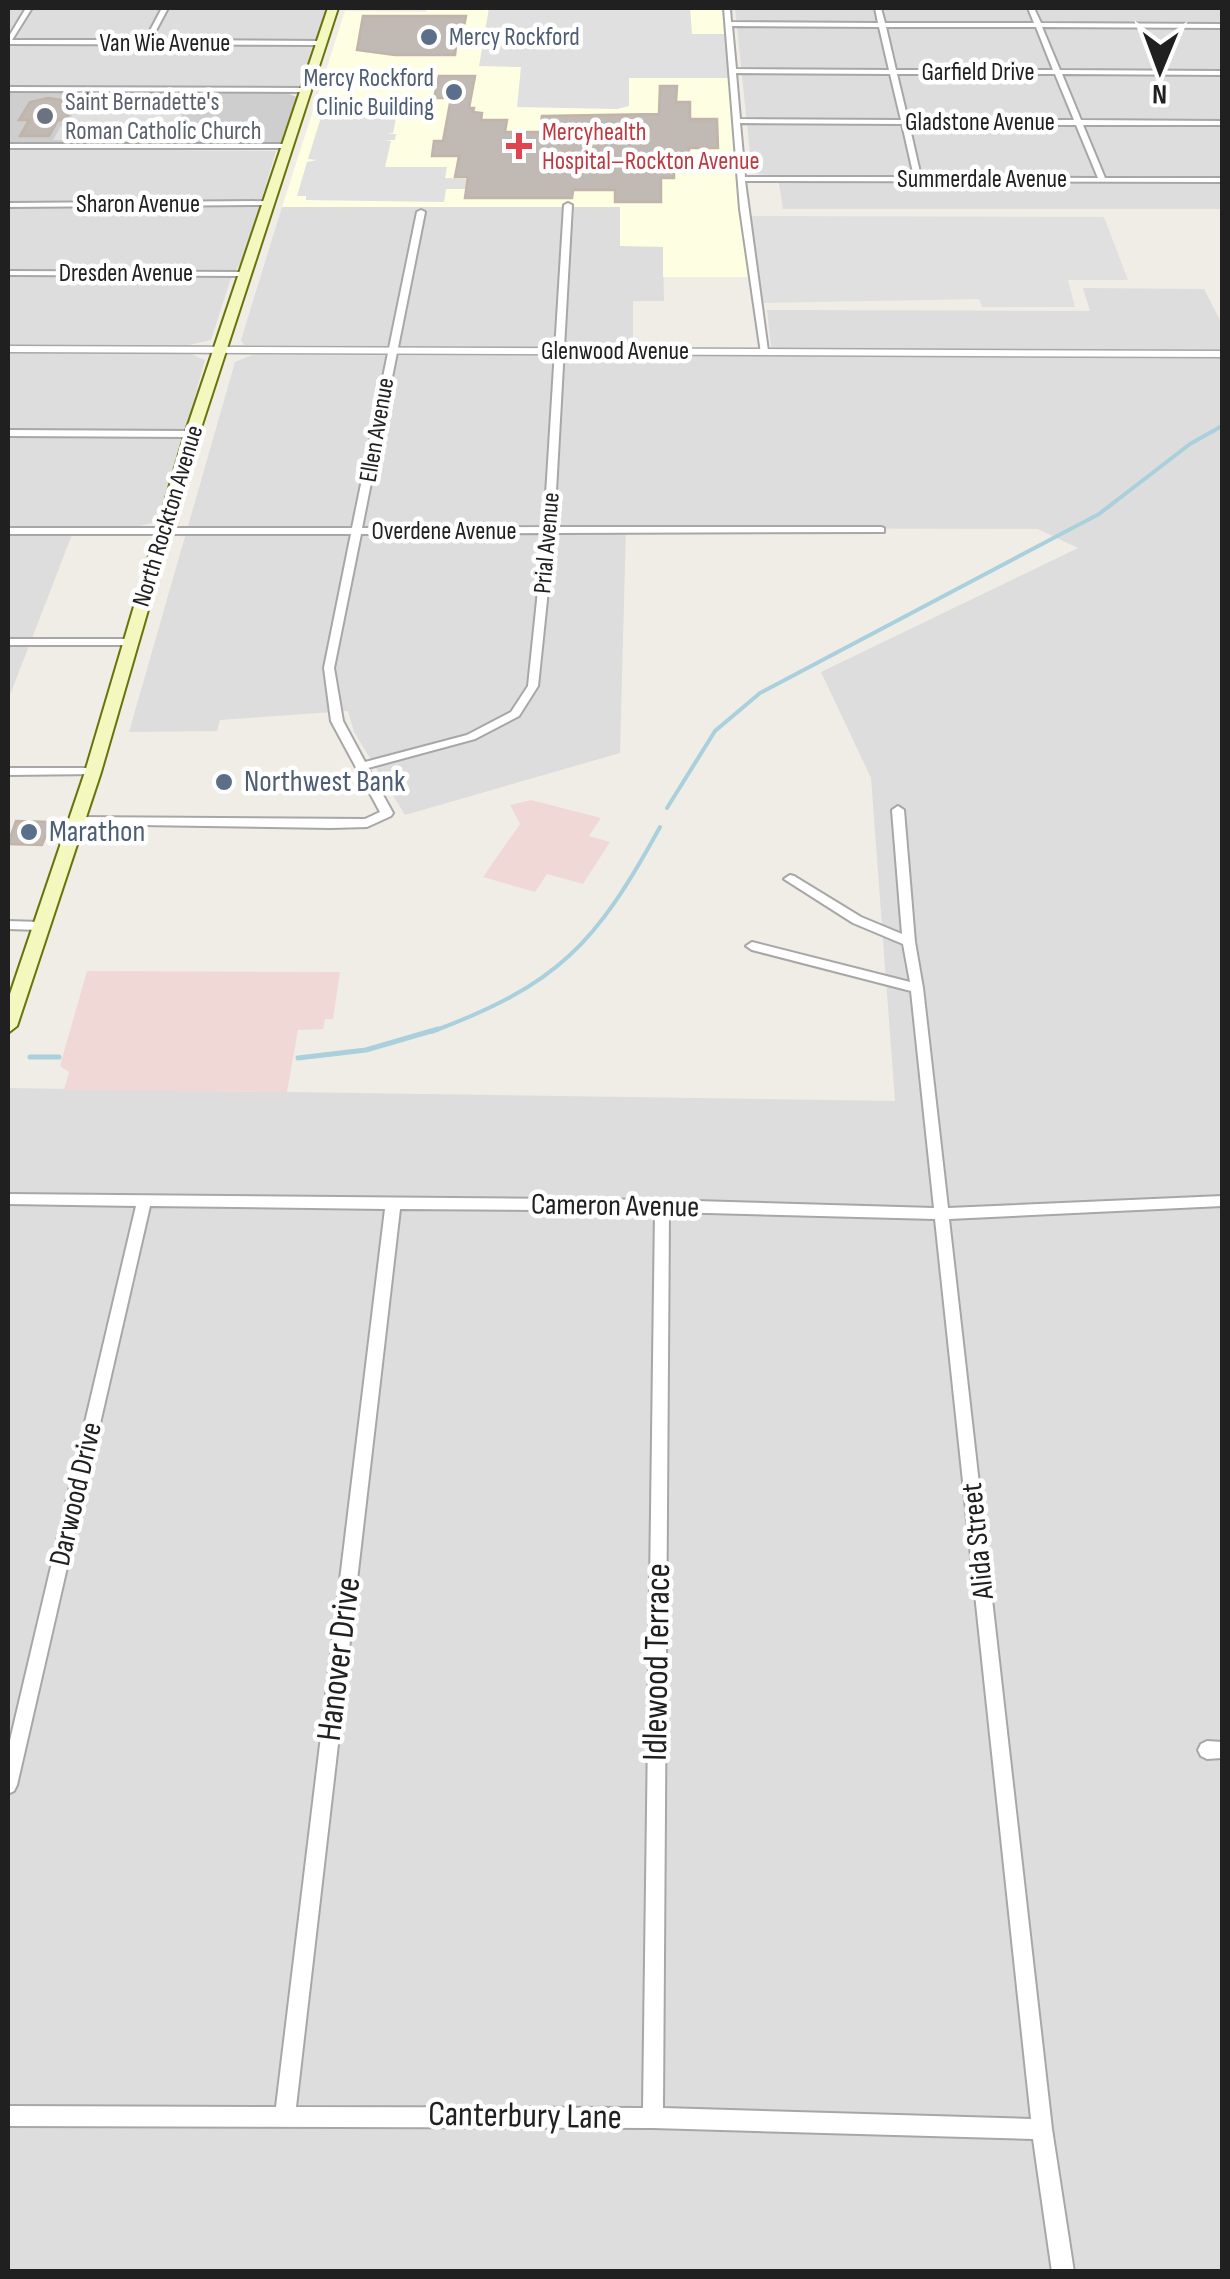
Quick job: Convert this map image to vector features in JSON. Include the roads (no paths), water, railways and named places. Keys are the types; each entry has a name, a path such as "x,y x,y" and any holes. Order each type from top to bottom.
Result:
{"main road":[{"name":"North Rockton Avenue","path":"8,1026 93,772 192,434 333,8"}],"street":[{"path":"8,42 29,8"},
{"path":"147,42 165,8"},
{"path":"727,8 741,179 764,351"},
{"path":"878,8 908,122 918,179"},
{"path":"1031,8 1102,179"},
{"path":"730,24 1222,26"},
{"name":"Van Wie Avenue","path":"8,42 322,43"},
{"name":"Garfield Drive","path":"734,71 1222,72"},
{"path":"8,89 306,90"},
{"name":"Gladstone Avenue","path":"737,122 1222,123"},
{"path":"8,146 289,146"},
{"name":"Summerdale Avenue","path":"741,179 1222,180"},
{"name":"Sharon Avenue","path":"8,205 269,203"},
{"name":"Prial Avenue","path":"364,766 471,737 515,714 533,686 550,530 568,205"},
{"name":"Ellen Avenue","path":"76,822 367,823 387,813 337,721 330,668 421,212"},
{"name":"Dresden Avenue","path":"8,273 246,274"},
{"name":"Glenwood Avenue","path":"8,350 1222,354"},
{"path":"8,433 192,434"},
{"name":"Overdene Avenue","path":"8,531 881,530"},
{"path":"8,642 130,642"},
{"path":"8,772 93,772"},
{"name":"Alida Street","path":"898,810 909,942 1042,2129 1063,2272"},
{"path":"790,879 857,920 909,942"},
{"path":"8,926 40,926"},
{"path":"752,946 917,988"},
{"name":"Cameron Avenue","path":"8,1199 662,1206 942,1214 1222,1201"},
{"name":"Darwood Drive","path":"8,1785 144,1203"},
{"name":"Hanover Drive","path":"285,2114 394,1205"},
{"name":"Idlewood Terrace","path":"653,2118 662,1206"},
{"name":"Canterbury Lane","path":"8,2116 653,2118 1042,2129"}],"waterway":[{"path":"667,808 715,731 760,693 1099,514 1190,444 1222,426"},
{"path":"431,1032 511,997 569,956 615,902 660,827"},
{"path":"298,1058 366,1050 438,1029"},
{"path":"30,1057 59,1057"}],"place":[{"name":"Mercy Rockford","path":"429,37"},
{"name":"Mercy Rockford Clinic Building","path":"454,92"},
{"name":"Saint Bernadette's Roman Catholic Church","path":"45,116"},
{"name":"Mercyhealth Hospital–Rockton Avenue","path":"519,146"},
{"name":"Northwest Bank","path":"224,782"},
{"name":"Marathon","path":"29,832"}]}
